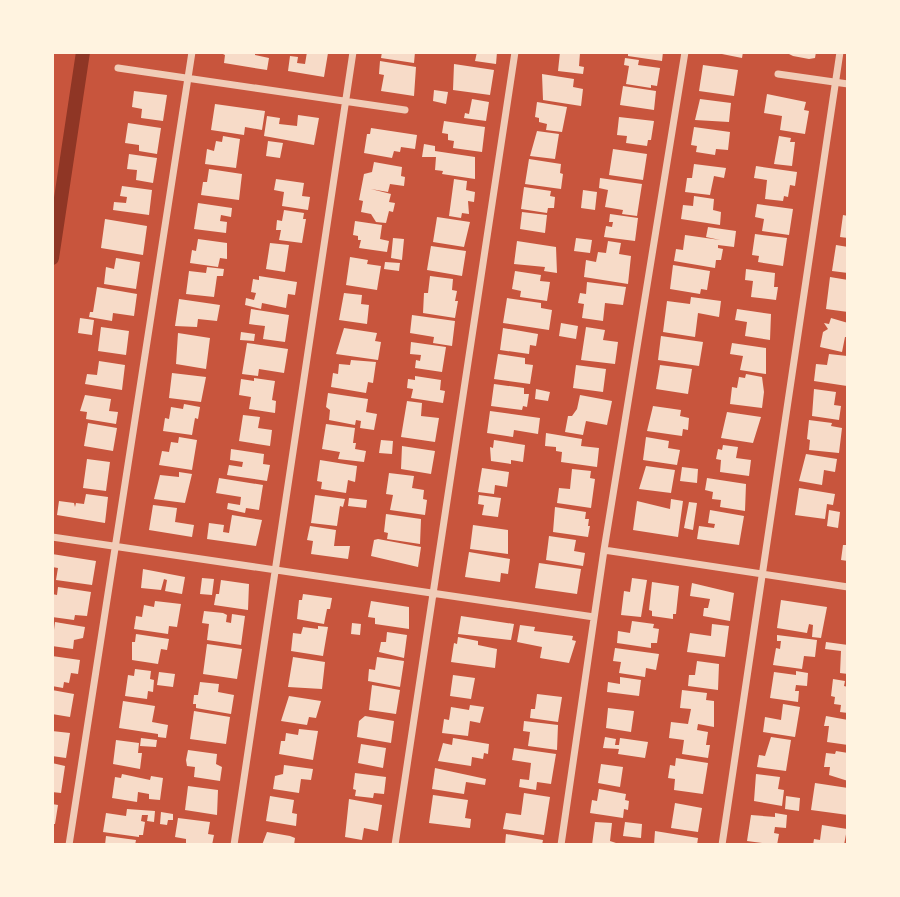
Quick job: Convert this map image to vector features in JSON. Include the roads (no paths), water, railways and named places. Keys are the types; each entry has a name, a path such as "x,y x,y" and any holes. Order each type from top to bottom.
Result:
{"street":[{"path":"69,845 192,52"},
{"path":"234,845 353,52"},
{"path":"395,845 515,52"},
{"path":"561,845 604,550 685,52"},
{"path":"722,845 840,52"},
{"path":"118,68 405,110"},
{"path":"778,74 848,84"},
{"path":"52,537 594,617"},
{"path":"604,550 848,587"}],"waterway":[{"path":"52,258 83,52"}]}
